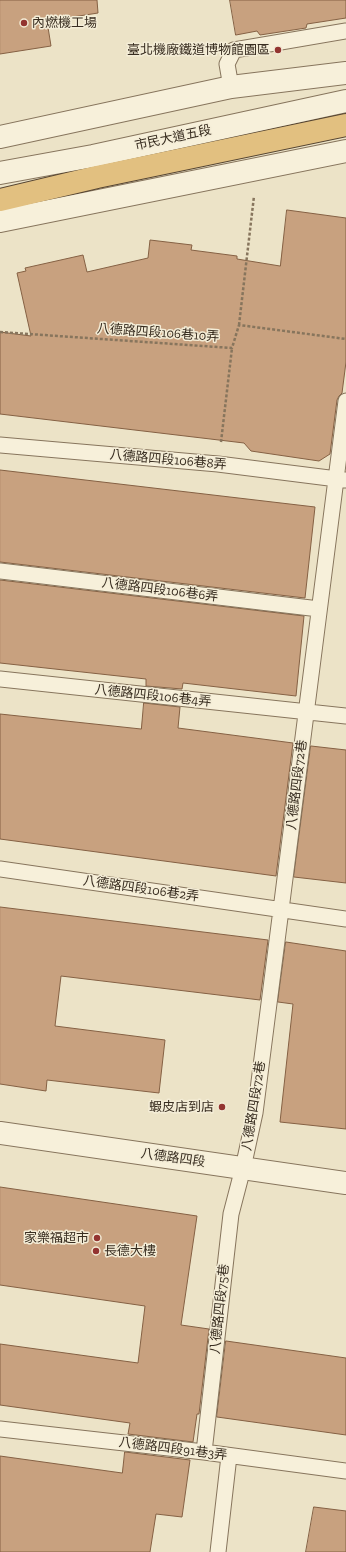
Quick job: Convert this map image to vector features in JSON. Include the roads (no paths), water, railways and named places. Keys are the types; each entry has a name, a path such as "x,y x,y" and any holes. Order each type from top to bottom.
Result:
{"highway":[{"path":"0,200 97,177 346,125"}],"street":[{"path":"0,137 231,87 346,73"},
{"name":"市民大道五段","path":"0,172 92,156 346,101"},
{"path":"0,221 346,151"},
{"name":"八德路四段","path":"0,1133 346,1183"}],"lane":[{"path":"231,87 227,64 234,50 346,31"},
{"name":"八德路四段72巷","path":"243,1168 254,1120 306,712 320,609 341,479 346,402"},
{"name":"八德路四段106巷8弄","path":"0,445 218,464 341,479"},
{"name":"八德路四段106巷6弄","path":"0,571 320,609"},
{"name":"八德路四段106巷4弄","path":"0,679 346,716"},
{"name":"八德路四段106巷2弄","path":"0,869 346,919"},
{"name":"八德路四段75巷","path":"204,1452 230,1214 243,1168"},
{"name":"八德路四段91巷3弄","path":"0,1429 204,1452 346,1471"},
{"path":"218,1552 229,1456"}],"place":[{"name":"內燃機工場","path":"24,23"},
{"name":"臺北機廠鐵道博物館園區","path":"278,50"},
{"name":"蝦皮店到店","path":"222,1107"},
{"name":"家樂福超市","path":"97,1238"},
{"name":"長德大樓","path":"96,1251"}]}
